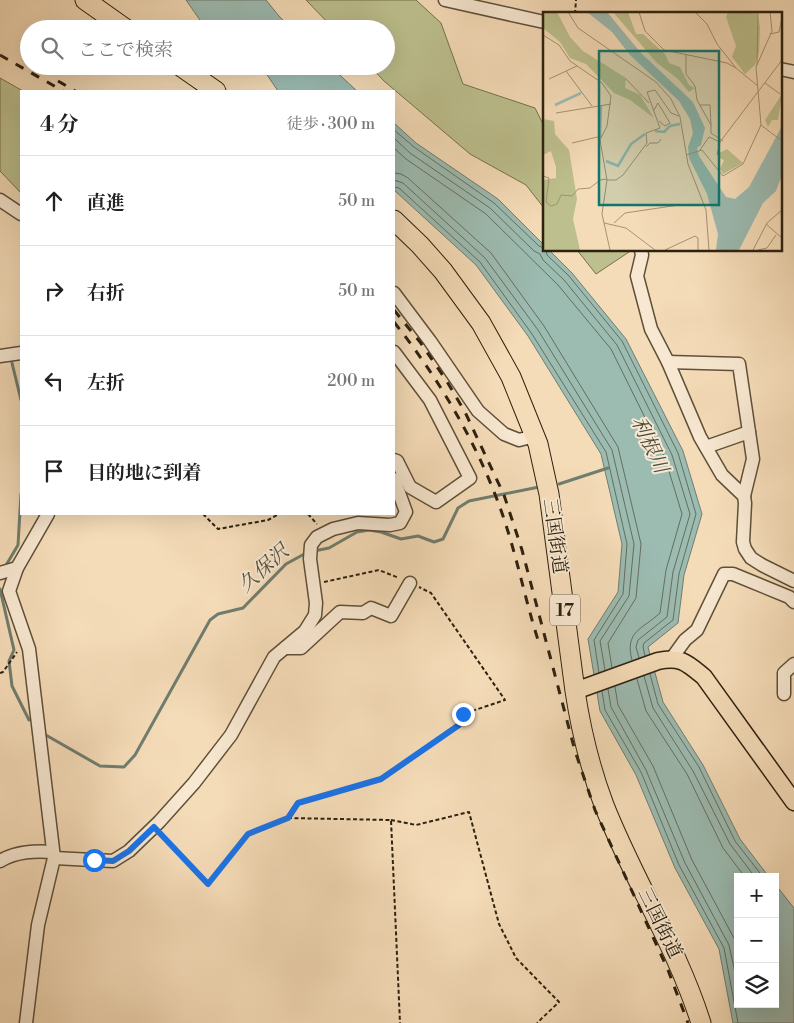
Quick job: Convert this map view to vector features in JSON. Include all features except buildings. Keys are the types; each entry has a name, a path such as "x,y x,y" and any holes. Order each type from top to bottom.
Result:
{"highway":[{"path":"85,0 113,20"},
{"path":"193,75 215,90"},
{"name":"三国街道","path":"395,221 443,271 481,323 511,377 534,436 549,494 581,689 580,722 588,755 604,804 680,966 701,1023"}],"main road":[{"path":"581,689 665,660 687,662 704,677 794,802"}],"street":[{"path":"445,0 543,22"},
{"path":"0,200 20,213"},
{"path":"641,251 637,276 652,329 700,437 722,475 744,496"},
{"path":"395,294 478,411 504,434 519,440 534,436"},
{"path":"0,356 20,352"},
{"path":"395,353 430,400 470,478 436,502 410,487 395,460"},
{"path":"668,362 739,364 752,459 744,496 743,542 751,558 794,581"},
{"path":"706,447 749,432"},
{"path":"0,861 7,857 30,851 113,861 129,851 154,827 194,783 231,735 274,657 305,631 315,615 316,603 310,559 311,544 317,537 333,529 358,523 390,525 400,522 406,512 395,482"},
{"path":"26,1023 38,925 54,855 29,649 9,591 17,568 47,515"},
{"path":"0,573 17,568"},
{"path":"665,660 697,630 724,574 733,574 789,597 794,602"},
{"path":"285,648 301,648 340,612 363,613 371,608 391,616 410,583"},
{"path":"784,694 784,673 794,664"}],"path":[{"path":"204,515 218,529 268,520 277,515"},
{"path":"288,818 298,803 381,779 459,725 463,714 505,700 431,593 379,570 314,584"},
{"path":"0,673 3,672 26,639"},
{"path":"154,827 208,884 248,834 288,818 390,820 416,825 469,812 499,924 516,958 559,1002 537,1023"},
{"path":"390,820 400,1023"}],"green space":[{"path":"306,0 416,0 441,23 463,84 535,108 543,124 543,207 526,185 470,154 378,75 395,75 395,20 325,20"},
{"path":"0,78 21,90 20,192 0,171"},
{"path":"578,251 630,251 596,274"}],"water":[{"path":"186,0 266,0 283,20 200,20"},
{"path":"267,75 340,75 356,90 277,90"},
{"name":"利根川","path":"395,124 416,143 498,199 543,244 543,251 550,251 572,273 626,339 683,451 702,514 684,575 678,623 648,647 663,702 703,765 740,839 766,873 734,873 734,1008 779,1008 779,889 794,908 794,1023 733,1023 719,949 675,868 636,775 600,711 588,639 618,592 622,544 601,454 528,336 476,265 395,191"}],"waterway":[{"name":"久保沢","path":"12,363 20,396"},
{"name":"久保沢","path":"559,484 608,468"},
{"name":"久保沢","path":"314,551 329,548 357,532 369,530 401,539 418,536 434,542 443,539 458,508 469,501 539,487"},
{"name":"久保沢","path":"5,567 18,545 20,511"},
{"name":"久保沢","path":"44,734 100,766 124,767 135,755 210,620 218,614 243,608 286,564 308,552"},
{"name":"久保沢","path":"0,589 14,650 9,661 12,686 29,720"}],"railway":[{"path":"0,55 20,66"},
{"path":"35,75 61,90"},
{"path":"58,81 73,90"},
{"path":"395,311 420,342 465,412 504,495 522,550 575,751 595,810 668,970 688,1023"},
{"path":"395,323 427,367 457,414 482,464 508,531 538,640"}],"route":[{"path":"94,860 113,861 129,851 154,827 208,884 248,834 288,818 298,803 381,779 459,725 463,714"}]}
